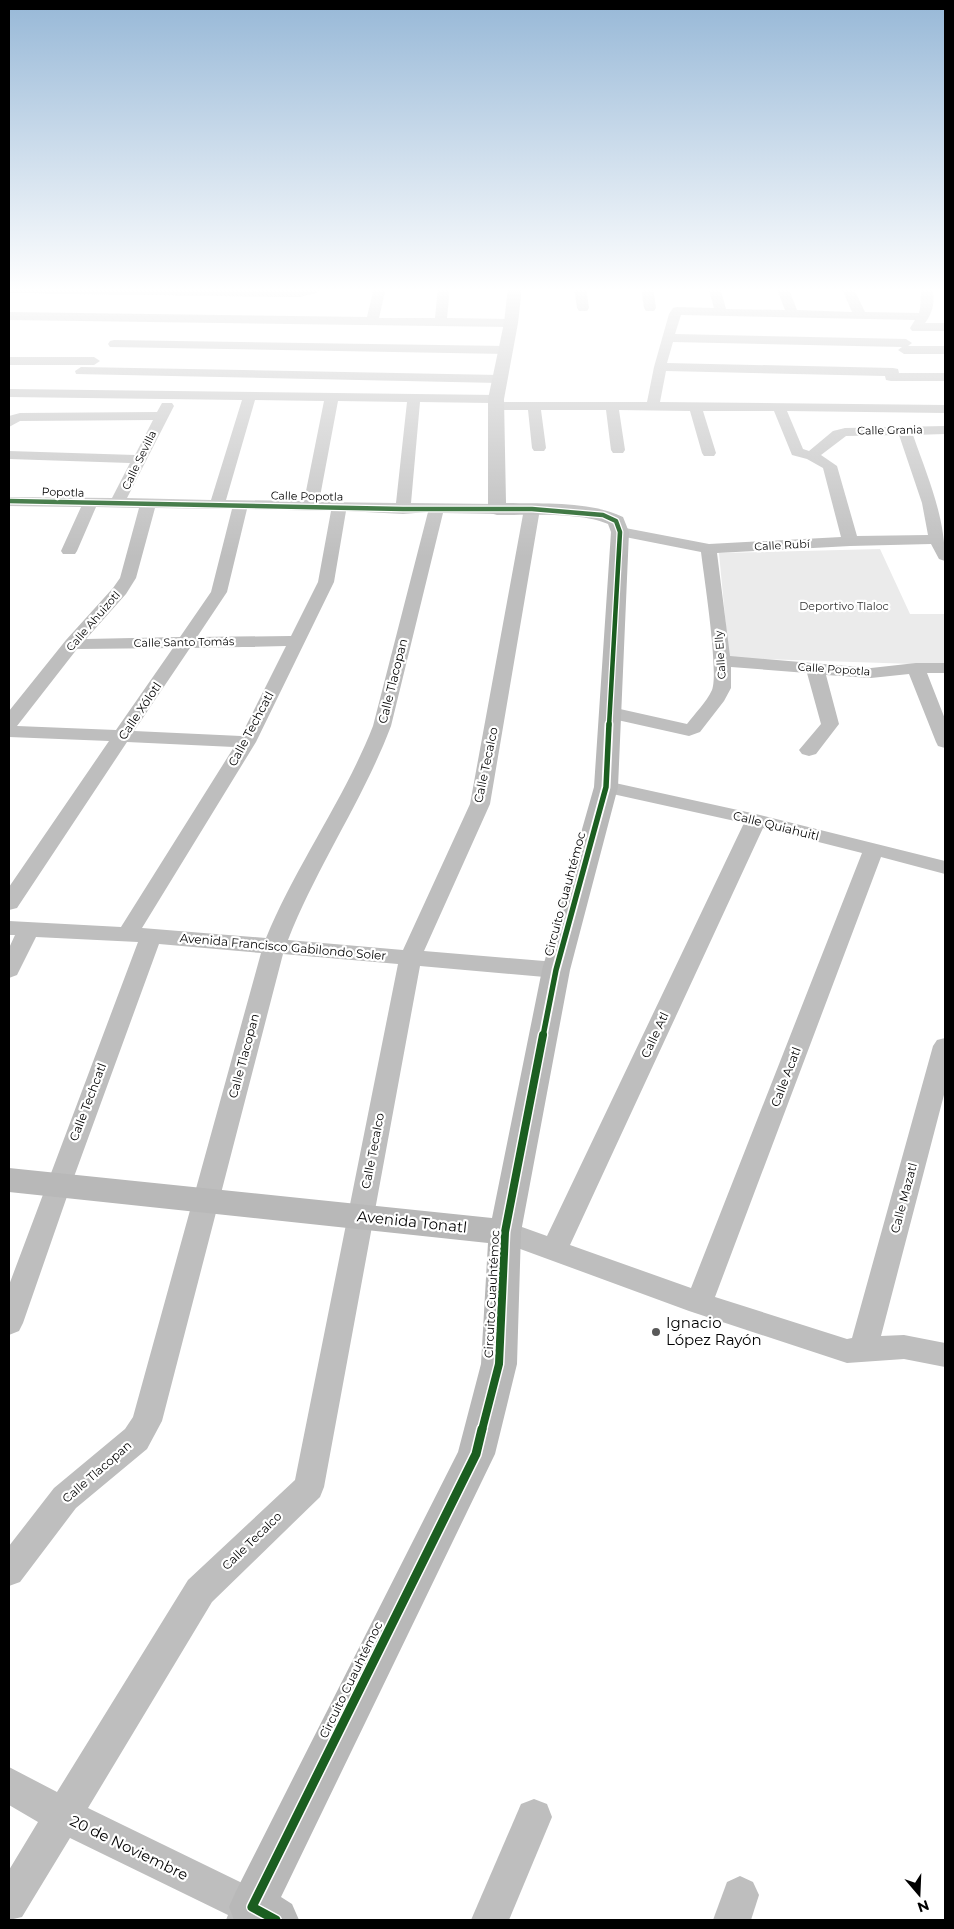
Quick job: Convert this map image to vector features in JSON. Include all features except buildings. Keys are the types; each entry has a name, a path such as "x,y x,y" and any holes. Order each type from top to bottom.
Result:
{"street":[{"path":"57,393 74,377"},
{"path":"396,377 499,379 496,403 497,509 532,509 603,515 618,527"},
{"path":"653,405 658,377"},
{"path":"822,377 887,381 945,377"},
{"path":"868,407 889,377"},
{"path":"9,393 414,398 534,406 653,405 945,409"},
{"name":"Calle Sevilla","path":"117,504 161,416 175,395"},
{"path":"216,505 250,396"},
{"path":"311,506 332,396"},
{"path":"403,509 414,398"},
{"path":"534,406 539,448"},
{"path":"612,406 618,450"},
{"path":"695,406 709,453"},
{"path":"779,407 797,452 812,456 830,466 850,541"},
{"name":"Calle Sevilla","path":"9,423 14,418 20,417 161,416"},
{"path":"904,430 930,503 945,556"},
{"name":"Calle Grania","path":"812,456 838,434 845,432 945,430"},
{"path":"9,455 139,459"},
{"name":"Popotla","path":"9,501 117,504"},
{"path":"69,551 90,503"},
{"name":"Calle Popotla","path":"117,504 497,509"},
{"name":"Calle Ahuizotl","path":"9,723 72,644 120,591 128,578 148,504"},
{"name":"Calle Xólotl","path":"9,903 219,592 240,506"},
{"name":"Calle Techcatl","path":"127,935 247,742 326,582 339,507"},
{"name":"Calle Tlacopan","path":"9,1571 65,1498 136,1439 147,1421 274,947 290,907 369,760 382,726 436,509"},
{"name":"Calle Tecalco","path":"9,1904 200,1591 309,1487 410,958 480,804 532,509"},
{"name":"Calle Rubí","path":"618,527 709,549 850,541 941,539"},
{"name":"Circuito Cuauhtémoc","path":"258,1916 476,1454 499,1364 505,1232 556,970 606,787 611,713 618,527"},
{"name":"Calle Elly","path":"611,713 683,730 693,728 715,701 722,688 722,661 709,549"},
{"name":"Calle Santo Tomás","path":"72,644 296,641"},
{"name":"Calle Popotla","path":"722,661 871,673 916,668 945,668"},
{"path":"809,750 830,724 815,668"},
{"path":"916,668 945,742"},
{"path":"9,731 247,742"},
{"name":"Calle Quiahuitl","path":"606,787 756,820 945,867"},
{"name":"Calle Atl","path":"554,1250 756,820"},
{"name":"Calle Acatl","path":"699,1304 873,850"},
{"path":"9,970 19,928"},
{"name":"Avenida Francisco Gabilondo Soler","path":"19,928 151,936 556,970"},
{"name":"Calle Techcatl","path":"9,1322 58,1184 151,936"},
{"name":"Calle Mazatl","path":"862,1350 945,1046"},
{"name":"Avenida Tonatl","path":"9,1180 205,1199 505,1232 699,1304 847,1351 904,1347 945,1355"},
{"name":"20 de Noviembre","path":"9,1785 62,1815 258,1916"},
{"path":"490,1920 534,1817"}],"green space":[{"name":"Deportivo Tlaloc","path":"880,549 910,614 945,614 945,665 729,658 719,553"}],"cycle path":[{"path":"9,501 403,509 532,509 603,515 616,521 620,532 606,787 556,970 505,1232 499,1364 476,1454 252,1907 276,1920"}],"place":[{"name":"Ignacio López Rayón","path":"656,1332"}]}
